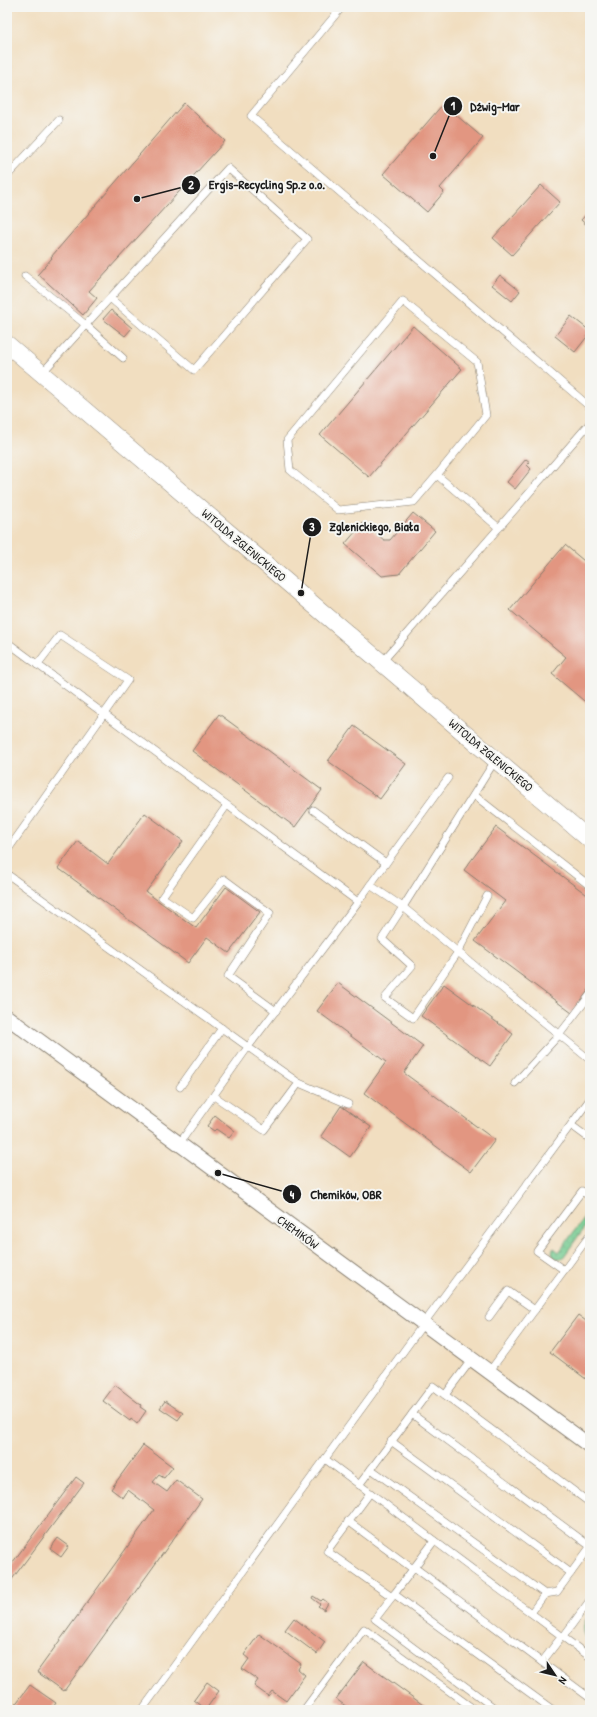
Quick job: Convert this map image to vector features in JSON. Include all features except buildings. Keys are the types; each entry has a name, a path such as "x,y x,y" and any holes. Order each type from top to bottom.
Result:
{"street":[{"name":"WITOLDA ZGLENICKIEGO","path":"7,344 590,840"},
{"name":"CHEMIKÓW","path":"7,1017 590,1446"}],"lane":[{"path":"342,7 251,116 590,407"},
{"path":"7,176 59,120"},
{"path":"42,373 86,325 110,298 228,168 307,239 194,370 110,298"},
{"path":"25,276 86,325 123,358"},
{"path":"403,300 478,362 486,415 437,475 414,502 338,510 290,470 287,440 403,300"},
{"path":"382,662 590,423"},
{"path":"437,475 499,528"},
{"path":"7,851 128,680 60,635 37,664"},
{"path":"7,642 358,902"},
{"path":"487,896 458,952 413,1018 385,998 412,966 382,939 496,759"},
{"path":"179,1144 248,1047 358,902 448,778"},
{"path":"474,795 590,886"},
{"path":"227,805 162,897 193,918 224,879 270,913 228,976 276,1010"},
{"path":"312,810 386,863"},
{"path":"7,874 299,1083 348,1104"},
{"path":"370,885 403,907 590,1060"},
{"path":"514,1083 559,1035 590,995"},
{"path":"180,1087 222,1028"},
{"path":"214,1096 264,1130 299,1083"},
{"path":"142,1710 424,1323 590,1099"},
{"path":"571,1125 590,1138"},
{"path":"564,1270 537,1251 582,1191 590,1197"},
{"path":"489,1372 590,1235"},
{"path":"583,1244 590,1249"},
{"path":"489,1317 508,1291 535,1310"},
{"path":"445,1395 472,1359"},
{"path":"359,1485 433,1386 590,1502"},
{"path":"412,1414 590,1546 557,1592 545,1594 531,1613"},
{"path":"391,1441 571,1573"},
{"path":"325,1459 590,1657"},
{"path":"371,1469 545,1594"},
{"path":"370,1493 327,1551 393,1595 553,1710"},
{"path":"348,1522 590,1698"},
{"path":"434,1540 375,1619 497,1710"},
{"path":"542,1662 590,1600"},
{"path":"304,1710 364,1629 475,1710"}],"green space":[{"path":"588,1204 590,1205 590,1220 562,1259 555,1258 552,1250 554,1248 559,1252 589,1211 583,1207"},
{"path":"589,1615 590,1642 588,1643 584,1625"}],"place":[{"name":"Dźwig-Mar","path":"433,156"},
{"name":"Ergis-Recycling Sp.z o.o.","path":"137,199"},
{"name":"Zglenickiego, Biała","path":"301,593"},
{"name":"Chemików, OBR","path":"218,1173"}]}
